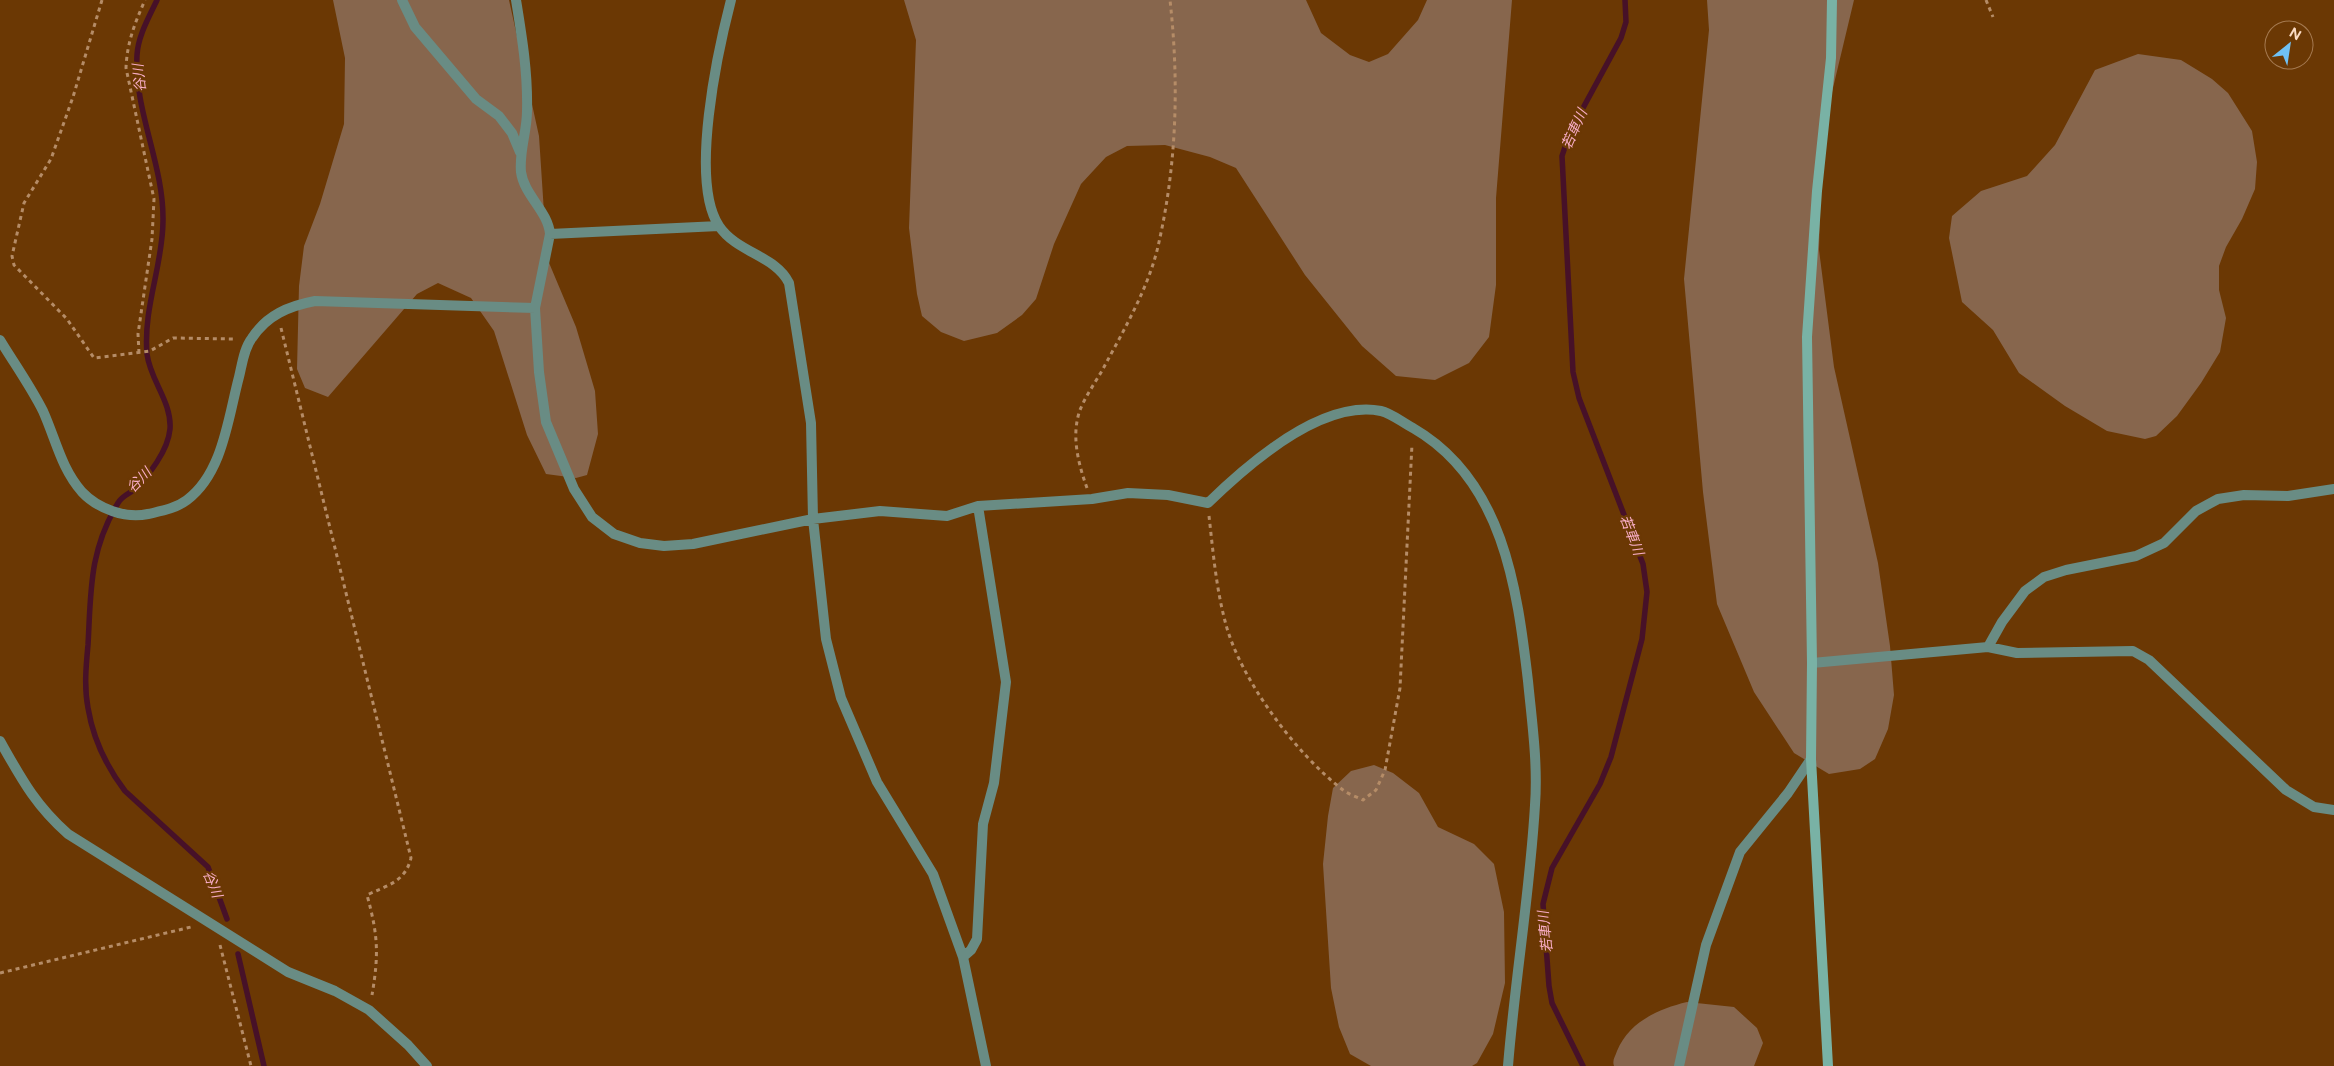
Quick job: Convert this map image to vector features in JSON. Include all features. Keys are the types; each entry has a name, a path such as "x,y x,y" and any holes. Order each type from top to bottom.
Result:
{"street":[{"path":"402,0 415,27 476,99 499,116 512,133 520,152"},
{"path":"516,0 528,74 527,114 520,152 521,174 529,192 549,224 550,234 535,308 539,372 546,422 574,489 592,517 614,534 640,543 664,546 693,544 813,519 880,511 947,516 978,506 1092,499 1128,494 1168,496 1208,503 1239,472 1268,450 1312,424 1354,410 1382,411 1433,440 1459,464 1478,491 1501,540 1515,589 1534,732 1536,804 1508,1066"},
{"path":"731,0 720,42 706,150 709,200 719,226 738,246 783,270 789,283 811,423 813,519 826,639 841,698 877,782 933,874 963,957 986,1066"},
{"path":"1828,1066 1811,759 1812,663 1807,337 1817,191 1831,58 1832,0"},
{"path":"550,234 719,226"},
{"path":"0,340 42,411 65,470 84,494 105,508 119,514 142,515 168,510 186,501 198,490 214,465 222,442 250,339 262,325 277,313 297,304 315,301 535,308"},
{"path":"1988,647 2002,622 2025,591 2044,577 2066,570 2136,556 2164,543 2196,511 2218,499 2244,494 2288,496 2334,489"},
{"path":"963,957 971,950 977,939 983,824 994,783 1006,682 978,506"},
{"path":"1812,663 1988,647 2016,653 2133,651 2142,654 2286,790 2314,806 2334,810"},
{"path":"0,741 29,792 49,817 68,834 288,972 335,991 369,1010 408,1045 427,1066"},
{"path":"1679,1066 1706,945 1740,852 1788,793 1811,759"}],"path":[{"path":"102,0 74,97 51,159 24,203 12,256 14,266 67,319 94,358 150,351 173,338 250,339"},
{"path":"141,353 138,334 153,232 154,199 126,68 127,47 133,27 145,0"},
{"path":"1092,499 1080,469 1076,438 1080,410 1117,343 1145,283 1159,243 1175,145 1176,58 1170,0"},
{"path":"1986,0 1993,17"},
{"path":"277,313 411,858 408,869 401,878 367,895 376,930 377,966 369,1010"},
{"path":"1208,503 1215,572 1225,622 1248,679 1296,746 1344,791 1363,800 1376,790 1385,770 1400,688 1413,428"},
{"path":"0,973 212,925 251,1066"}],"shaded area":[{"path":"333,0 509,0 539,136 547,258 576,327 595,391 598,434 587,475 576,478 546,474 527,435 494,331 471,298 438,283 417,294 328,397 305,388 297,369 299,286 304,246 320,204 344,124 345,58"},
{"path":"904,0 1306,0 1321,33 1350,55 1369,62 1388,54 1418,20 1427,0 1512,0 1496,198 1496,285 1489,337 1469,363 1435,380 1396,376 1362,346 1305,275 1236,168 1210,157 1165,145 1127,146 1106,157 1081,184 1054,244 1036,299 1022,315 997,333 964,341 941,332 922,316 917,294 909,228 916,40"},
{"path":"1707,0 1854,0 1822,134 1819,250 1834,367 1878,563 1890,646 1894,695 1888,729 1875,759 1860,769 1829,774 1794,753 1754,692 1717,604 1703,492 1684,279 1709,30"},
{"path":"2138,54 2181,60 2212,79 2228,93 2252,131 2257,162 2255,189 2242,219 2226,247 2219,266 2219,290 2226,318 2220,352 2201,383 2177,416 2156,436 2145,439 2107,431 2065,406 2019,373 1993,330 1962,302 1949,238 1952,216 1981,191 2027,176 2055,145 2095,70"},
{"path":"1374,765 1393,773 1419,793 1438,827 1474,844 1494,864 1504,912 1505,983 1493,1034 1477,1063 1472,1066 1371,1066 1350,1054 1339,1027 1331,988 1323,864 1328,816 1333,788 1351,771"},
{"path":"1687,1002 1734,1007 1757,1028 1763,1043 1754,1066 1614,1066 1613,1062 1617,1051 1629,1032 1655,1013"}],"waterway":[{"name":"谷川","path":"157,0 139,41 137,76 144,117 159,179 163,221 160,254 150,303 147,354 152,373 168,410 170,429 162,454 146,477 134,490 119,501 102,538 93,572 91,589 86,692 93,730 112,772 125,791 208,867 227,919"},
{"name":"若車川","path":"1583,1066 1552,1003 1543,904 1552,868 1600,784 1611,757 1642,639 1647,592 1643,564 1579,398 1573,372 1562,156 1570,132 1621,38 1626,22 1625,0"},
{"name":"谷川","path":"238,954 264,1066"}]}
